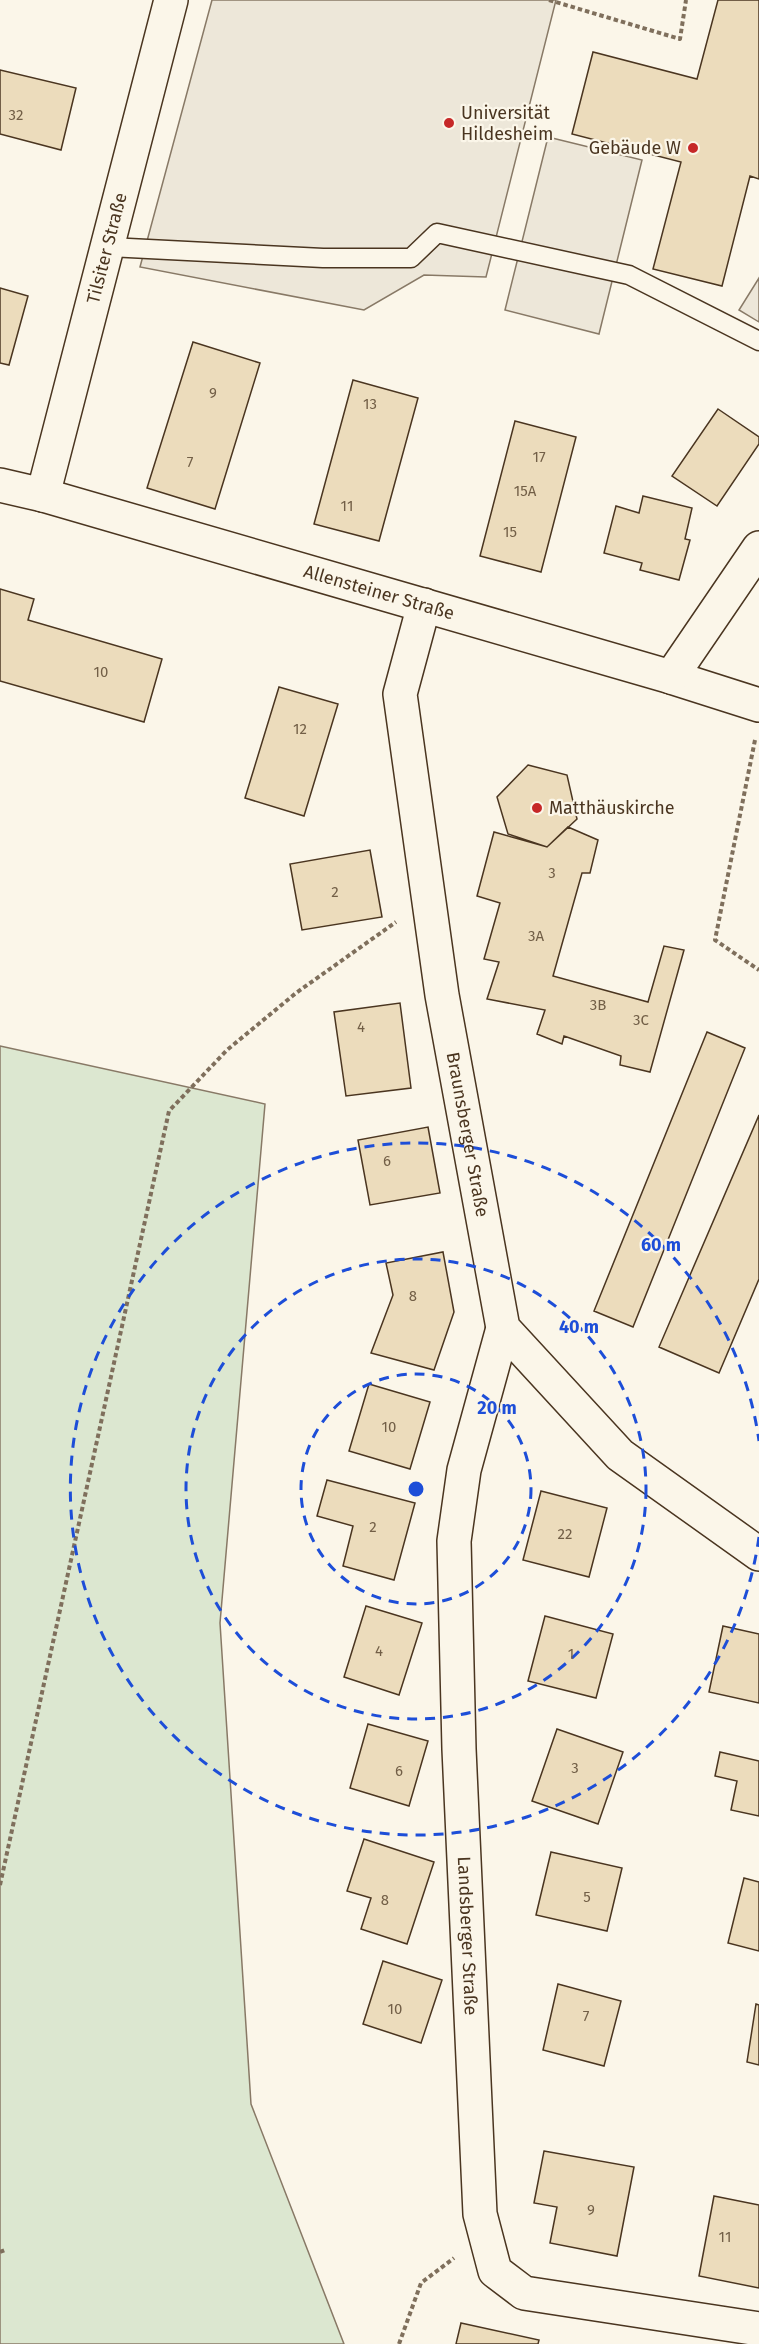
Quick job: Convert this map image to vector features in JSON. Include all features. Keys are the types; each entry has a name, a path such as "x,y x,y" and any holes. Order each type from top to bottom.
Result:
{"street":[{"name":"Tilsiter Straße","path":"44,495 171,0"},
{"name":"Allensteiner Straße","path":"0,486 44,495 671,677 758,718"},
{"path":"671,677 759,548"},
{"name":"Braunsberger Straße","path":"424,605 400,694 442,995 502,1328"},
{"path":"502,1328 620,1455 759,1554"},
{"name":"Landsberger Straße","path":"502,1328 464,1470 454,1541 461,1785 480,2214 484,2237 495,2271 524,2293 759,2329"}],"lane":[{"path":"108,247 323,258 411,258 437,233 629,274 759,341"}],"path":[{"path":"549,0 680,39 686,0"},
{"path":"758,718 715,940 759,970"},
{"path":"0,1885 169,1111 226,1050 296,993 428,898"},
{"path":"399,2344 421,2283 484,2237"},
{"path":"0,2252 5,2250"}],"green space":[{"path":"0,1046 265,1104 220,1623 251,2104 344,2344 0,2344"}],"shaded area":[{"path":"212,0 556,0 486,277 424,275 364,310 140,267"},
{"path":"548,137 642,160 599,334 505,310"},
{"path":"759,278 759,322 739,310"}],"building":[{"name":"Gebäude W","path":"718,0 759,0 759,179 750,176 722,286 653,269 681,162 572,134 593,52 697,79"},
{"path":"0,70 76,88 61,150 0,134"},
{"path":"0,288 28,296 9,365 0,363"},
{"path":"193,342 260,363 215,509 147,488"},
{"path":"353,380 418,398 379,541 314,524"},
{"path":"718,409 759,437 759,444 717,506 672,476"},
{"path":"515,421 576,437 541,572 480,556"},
{"path":"643,496 692,508 685,539 690,540 679,580 640,570 642,563 604,553 616,506 639,513"},
{"path":"0,589 34,599 28,620 162,659 144,722 0,681"},
{"path":"279,687 338,704 304,816 245,798"},
{"name":"Matthäuskirche","path":"528,765 567,775 577,819 547,847 508,834 497,797"},
{"path":"568,827 598,840 590,873 582,873 553,976 648,1002 664,946 684,950 650,1072 620,1065 621,1056 564,1036 562,1044 537,1034 545,1010 487,999 499,962 484,959 500,903 477,896 494,832 547,847"},
{"path":"370,850 382,917 302,930 290,864"},
{"path":"400,1003 411,1088 346,1096 334,1012"},
{"path":"707,1032 745,1048 633,1327 594,1311"},
{"path":"759,1115 759,1279 719,1373 659,1347"},
{"path":"428,1127 440,1193 370,1205 358,1140"},
{"path":"443,1252 454,1312 434,1370 371,1353 393,1295 386,1263"},
{"path":"369,1384 430,1402 410,1469 349,1451"},
{"path":"327,1480 415,1503 394,1580 343,1566 353,1526 317,1516"},
{"path":"541,1491 607,1508 589,1577 523,1560"},
{"path":"366,1606 422,1623 399,1695 344,1677"},
{"path":"545,1616 613,1634 596,1698 528,1681"},
{"path":"723,1626 759,1634 759,1703 709,1692"},
{"path":"368,1724 428,1741 409,1806 350,1788"},
{"path":"557,1729 623,1752 598,1824 532,1801"},
{"path":"720,1752 759,1761 759,1816 731,1810 737,1781 715,1776"},
{"path":"364,1839 434,1862 407,1944 361,1929 371,1898 347,1891"},
{"path":"551,1852 622,1868 607,1931 536,1915"},
{"path":"744,1878 759,1882 759,1951 728,1943"},
{"path":"383,1961 442,1980 421,2043 363,2024"},
{"path":"558,1984 621,2001 604,2066 543,2050"},
{"path":"756,2004 759,2005 759,2065 747,2062"},
{"path":"544,2151 634,2167 617,2256 550,2243 557,2207 534,2203"},
{"path":"714,2196 759,2205 759,2288 699,2276"},
{"path":"461,2323 539,2340 538,2344 456,2344"}],"place":[{"name":"Universität Hildesheim","path":"449,123"},
{"name":"Gebäude W","path":"693,148"},
{"name":"Matthäuskirche","path":"537,808"}]}
